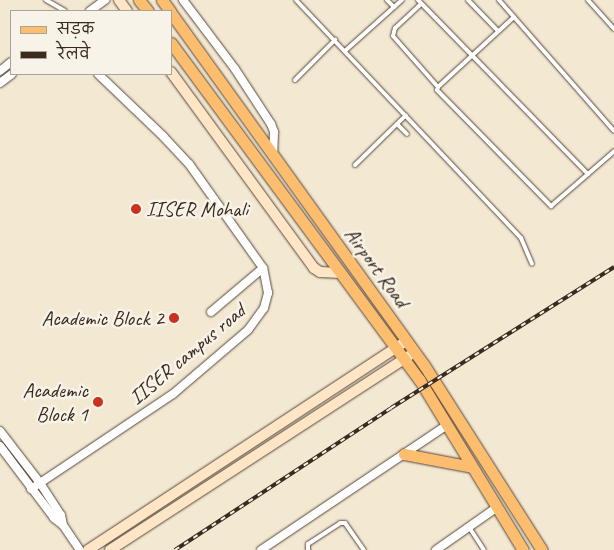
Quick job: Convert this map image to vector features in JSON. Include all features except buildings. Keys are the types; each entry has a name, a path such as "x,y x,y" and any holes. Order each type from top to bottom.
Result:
{"main road":[{"path":"139,0 147,10"},
{"name":"Airport Road","path":"172,13 415,352 542,550"},
{"path":"172,44 419,379 522,549"},
{"path":"404,454 472,468"}],"street":[{"path":"91,10 105,0"},
{"path":"183,0 234,69 271,124 274,132 273,156"},
{"path":"0,71 10,63"},
{"path":"172,73 314,268 320,272 341,273"},
{"path":"0,83 11,75"},
{"name":"IISER campus road","path":"31,489 173,394 248,330 264,308 268,293 263,268 177,150 99,75"},
{"path":"211,312 263,268"},
{"path":"88,550 406,340"},
{"path":"110,550 415,352"},
{"path":"261,550 447,425"},
{"path":"0,431 40,482 61,515 63,525"},
{"path":"0,446 54,518 63,525 80,550"},
{"path":"436,550 496,508"}],"lane":[{"path":"46,0 63,10"},
{"path":"296,0 346,50 521,238 532,264"},
{"path":"387,0 394,7"},
{"path":"346,50 402,0"},
{"path":"468,0 498,32"},
{"path":"499,0 614,130"},
{"path":"588,0 614,29"},
{"path":"588,174 420,2 394,28 393,36 438,87 439,93 548,204 554,205 614,151"},
{"path":"438,87 514,17"},
{"path":"295,80 335,40"},
{"path":"355,165 406,115"},
{"path":"396,124 407,134"},
{"path":"308,550 308,544 340,524 345,523 364,550"},
{"path":"469,527 484,550"}],"railway":[{"path":"175,550 391,408 614,267"}],"place":[{"name":"IISER Mohali","path":"136,209"},
{"name":"Academic Block 2","path":"174,318"},
{"name":"Academic Block 1","path":"98,402"}]}
